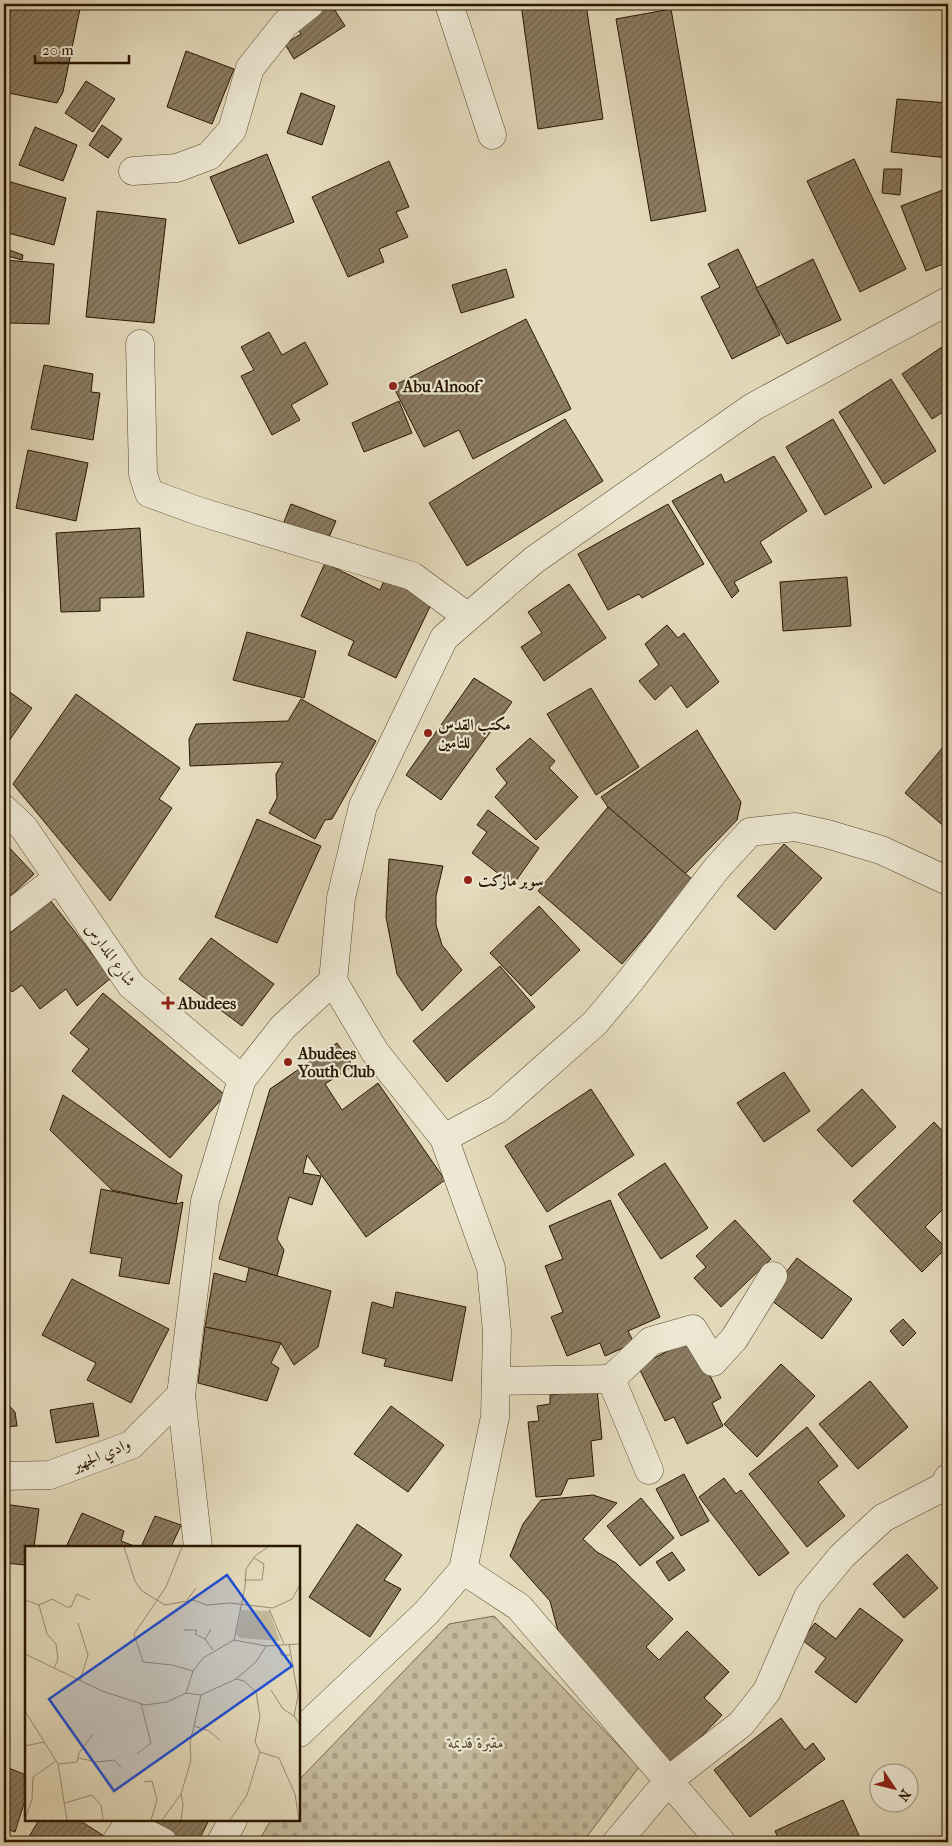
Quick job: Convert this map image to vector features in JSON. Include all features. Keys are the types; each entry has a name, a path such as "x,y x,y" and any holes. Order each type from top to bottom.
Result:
{"street":[{"path":"133,171 177,168 209,156 232,130 250,68 285,24 310,4"},
{"path":"449,4 492,135"},
{"path":"300,1732 426,1614 463,1570 495,1417 497,1332 491,1268 444,1138 375,1052 334,981 341,898 363,806 444,638 534,560 753,407 946,309"},
{"path":"140,344 143,474 149,493 198,511 412,576 468,617"},
{"name":"شارع المدارس","path":"4,809 24,828 131,985 242,1079"},
{"path":"444,1138 498,1109 595,1023 636,974 717,868 750,832 795,828 827,834 882,850 948,881"},
{"path":"4,919 58,878"},
{"path":"198,1546 181,1395 205,1201 242,1079 283,1027 334,981"},
{"path":"496,1381 611,1379 652,1341 693,1329 714,1362 734,1339 773,1276"},
{"path":"611,1379 649,1470"},
{"name":"وادي الجهير","path":"4,1476 50,1475 130,1445 181,1395"},
{"path":"617,1842 669,1780 741,1724 767,1691 808,1597 842,1556 884,1518 944,1487 948,1478"},
{"path":"463,1570 519,1607 721,1842"},
{"path":"221,1842 232,1821"},
{"path":"116,1842 128,1824 163,1842"}],"green space":[{"name":"مقبرة قديمة","path":"494,1616 639,1767 583,1842 258,1842 270,1821 300,1821 300,1779 449,1624"}],"building":[{"path":"12,4 81,4 63,92 57,103 4,92 4,43"},
{"path":"323,4 331,4 345,26 294,59 285,44 301,34 293,22"},
{"path":"521,4 586,4 603,119 538,129"},
{"path":"671,9 706,211 651,221 616,19"},
{"path":"186,51 234,69 212,124 167,107"},
{"path":"86,81 115,99 93,132 65,113"},
{"path":"301,93 335,106 322,145 287,133"},
{"path":"897,99 948,103 948,158 891,152"},
{"path":"102,125 122,139 108,158 89,145"},
{"path":"35,127 77,145 63,181 19,165"},
{"path":"267,154 294,222 239,244 210,177"},
{"path":"854,159 906,269 860,292 807,181"},
{"path":"389,161 409,207 396,212 408,237 379,249 384,262 348,277 312,197"},
{"path":"884,169 902,169 900,195 882,193"},
{"path":"4,180 66,198 54,245 4,232"},
{"path":"948,188 948,262 926,271 901,206"},
{"path":"97,211 166,219 154,323 86,317"},
{"path":"4,248 23,255 22,260 4,255"},
{"path":"738,249 780,335 732,359 701,297 720,287 708,264"},
{"path":"813,259 841,320 787,344 756,288"},
{"path":"4,260 54,264 49,324 10,323 8,330 4,330"},
{"path":"506,269 514,297 461,313 452,285"},
{"path":"526,319 571,409 473,459 459,430 424,447 393,386"},
{"path":"269,332 282,355 305,342 328,384 291,405 300,420 272,435 241,376 254,370 241,347"},
{"path":"948,343 948,409 932,419 902,374"},
{"path":"44,365 93,374 91,392 100,393 93,440 31,429"},
{"path":"891,379 936,451 884,484 839,412"},
{"path":"399,401 412,433 364,452 352,423"},
{"path":"565,419 603,481 467,566 429,503"},
{"path":"833,419 872,487 825,515 786,447"},
{"path":"28,450 88,463 76,521 16,508"},
{"path":"774,456 807,511 760,542 772,562 734,582 739,591 732,598 672,501 721,474 725,483"},
{"path":"291,504 336,521 326,544 282,527"},
{"path":"668,504 704,564 642,598 639,594 608,610 578,554"},
{"path":"140,528 144,597 100,598 100,611 61,612 56,533"},
{"path":"325,563 380,590 387,574 435,596 396,678 348,655 354,641 301,616"},
{"path":"847,577 851,626 783,631 780,582"},
{"path":"569,584 606,638 544,681 521,647 542,633 528,612"},
{"path":"667,625 678,638 684,633 719,682 687,708 671,685 655,700 639,681 659,665 645,644"},
{"path":"247,632 316,651 304,698 233,680"},
{"path":"474,678 512,702 441,800 406,775"},
{"path":"4,688 32,708 4,748"},
{"path":"591,688 639,767 596,795 547,714"},
{"path":"76,694 180,768 159,799 172,808 110,901 13,784"},
{"path":"301,699 376,741 332,819 325,820 315,839 269,813 277,798 276,774 283,762 190,766 189,739 196,724 288,721"},
{"path":"697,730 741,802 737,820 685,874 608,807 601,797"},
{"path":"530,738 555,761 549,768 578,797 536,840 495,797 507,783 496,769"},
{"path":"948,741 948,825 946,828 905,793"},
{"path":"608,807 693,880 622,964 538,891"},
{"path":"488,810 539,848 513,885 472,853 487,832 477,825"},
{"path":"257,819 321,846 277,943 215,917"},
{"path":"4,842 34,874 4,902"},
{"path":"784,844 822,878 775,930 737,896"},
{"path":"389,859 443,866 436,896 436,925 442,945 462,970 422,1011 397,974 386,917"},
{"path":"50,900 111,978 77,1006 66,989 40,1009 22,985 12,992 4,982 4,938"},
{"path":"539,906 580,950 531,996 490,953"},
{"path":"211,938 274,984 242,1026 179,979"},
{"path":"500,966 535,1007 447,1082 413,1041"},
{"path":"103,993 225,1095 170,1158 72,1071 89,1049 70,1033"},
{"path":"337,1043 353,1066 325,1084 342,1110 378,1083 445,1180 366,1237 307,1155 303,1173 321,1176 312,1205 289,1197 277,1239 284,1250 277,1276 219,1259 270,1089"},
{"path":"784,1072 810,1111 764,1142 737,1103"},
{"path":"591,1089 634,1155 547,1212 505,1146"},
{"path":"862,1089 896,1127 852,1167 817,1130"},
{"path":"63,1095 182,1175 176,1204 112,1190 50,1130"},
{"path":"934,1122 948,1137 948,1204 925,1227 946,1248 922,1272 853,1201"},
{"path":"665,1163 708,1228 661,1259 618,1194"},
{"path":"101,1189 176,1204 183,1202 169,1284 119,1276 122,1258 90,1253"},
{"path":"610,1200 660,1317 628,1331 634,1343 605,1356 600,1343 567,1356 551,1317 563,1312 545,1266 563,1259 549,1226"},
{"path":"735,1220 771,1259 721,1307 694,1278 706,1267 696,1256"},
{"path":"797,1258 852,1299 822,1339 767,1297"},
{"path":"249,1268 331,1291 318,1347 294,1365 281,1343 205,1327 214,1273 246,1282"},
{"path":"72,1279 169,1329 131,1403 87,1380 96,1363 42,1335"},
{"path":"396,1292 466,1307 452,1381 384,1366 386,1359 362,1353 372,1302 393,1308"},
{"path":"903,1319 916,1333 903,1346 890,1331"},
{"path":"205,1327 281,1343 271,1363 279,1368 267,1401 198,1383"},
{"path":"692,1339 721,1398 712,1403 723,1426 687,1444 674,1417 665,1421 638,1366"},
{"path":"781,1364 815,1396 757,1457 724,1424"},
{"path":"870,1381 908,1427 858,1469 819,1424"},
{"path":"597,1389 602,1439 591,1441 594,1476 568,1479 561,1495 536,1497 528,1422 539,1421 537,1406 550,1404 550,1395"},
{"path":"4,1400 15,1412 17,1426 4,1427"},
{"path":"93,1403 99,1436 56,1443 50,1410"},
{"path":"391,1406 444,1445 408,1492 354,1454"},
{"path":"807,1427 838,1466 818,1482 845,1516 807,1547 749,1474"},
{"path":"684,1474 709,1521 681,1536 656,1489"},
{"path":"724,1478 736,1494 741,1490 789,1553 759,1576 699,1497"},
{"path":"593,1495 617,1503 583,1539 597,1552 616,1563 673,1619 646,1647 659,1660 687,1631 729,1672 704,1698 722,1715 673,1766 558,1631 550,1601 510,1556 523,1524 541,1500"},
{"path":"641,1498 674,1538 640,1566 607,1526"},
{"path":"4,1504 39,1509 34,1546 25,1546 25,1565 4,1563"},
{"path":"82,1513 124,1531 121,1541 134,1546 66,1546"},
{"path":"155,1516 181,1525 171,1546 141,1546"},
{"path":"357,1524 402,1555 384,1580 401,1589 370,1637 309,1597"},
{"path":"672,1552 685,1570 669,1581 656,1562"},
{"path":"907,1554 938,1588 904,1618 873,1584"},
{"path":"860,1608 903,1640 856,1703 815,1672 826,1658 802,1640 815,1623 836,1639"},
{"path":"781,1718 805,1750 813,1743 825,1759 750,1817 714,1770"},
{"path":"4,1766 25,1775 25,1800 15,1832 4,1828"},
{"path":"843,1800 862,1842 780,1842 775,1831"},
{"path":"38,1821 81,1821 112,1841 30,1842 27,1840"},
{"path":"140,1821 208,1821 198,1842 171,1842"}],"place":[{"name":"Abu Alnoof","path":"393,386"},
{"name":"مكتب القدس للتامين","path":"428,733"},
{"name":"سوبر ماركت","path":"468,880"},
{"name":"Abudees","path":"168,1003"},
{"name":"Abudees Youth Club","path":"288,1062"}]}
